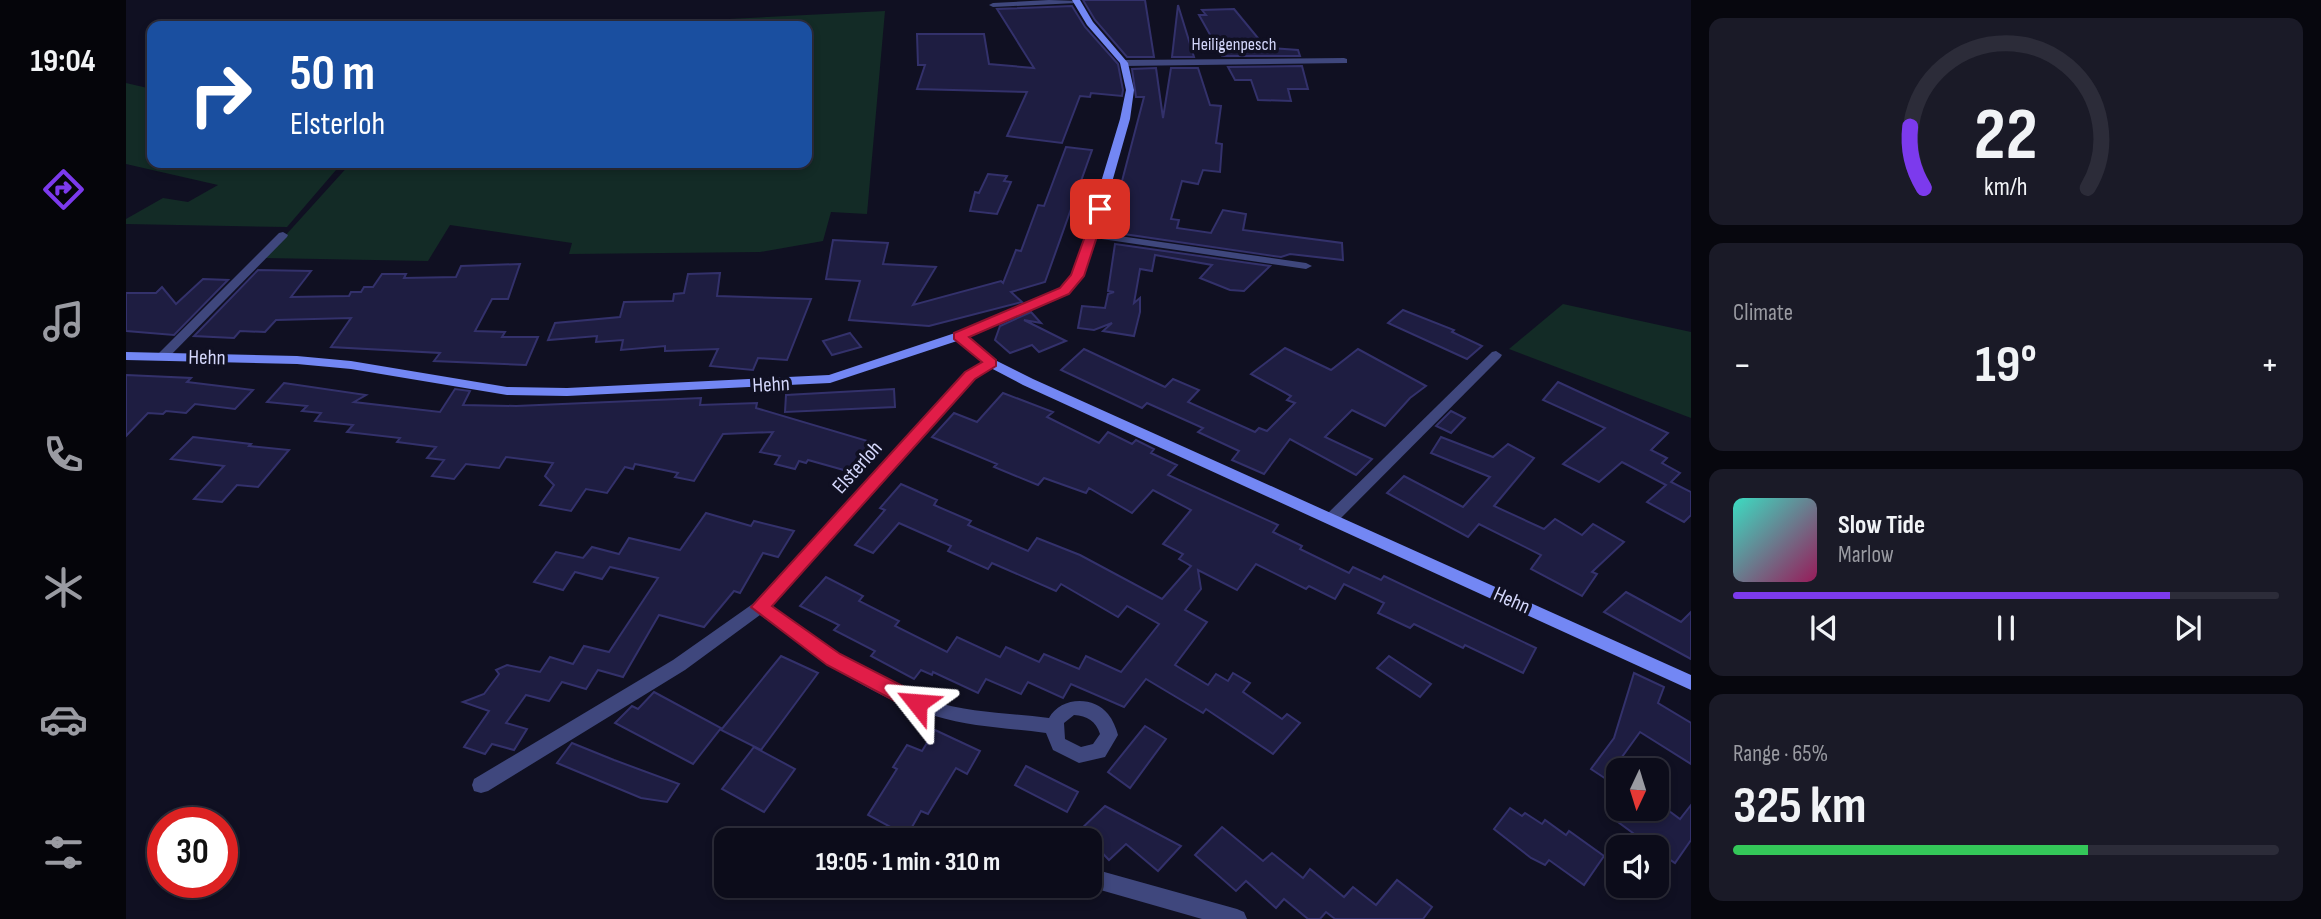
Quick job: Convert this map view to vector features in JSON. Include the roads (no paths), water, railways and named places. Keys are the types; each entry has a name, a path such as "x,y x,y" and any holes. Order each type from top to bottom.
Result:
{"street":[{"path":"959,336 1065,291 1077,276 1093,235 1125,119 1130,90 1124,63 1090,23 1076,0 993,5"},
{"name":"Heiligenpesch","path":"1124,63 1344,61"},
{"name":"Hehn","path":"162,357 283,235"},
{"path":"1093,235 1306,266"},
{"name":"Hehn","path":"126,356 297,360 351,365 493,389 567,392 791,384 830,379 959,336 991,363 1691,683"},
{"path":"1331,519 1496,355"},
{"name":"Elsterloh","path":"481,785 679,665 760,607 970,376 991,363"},
{"path":"760,607 834,659 917,703 961,715 1053,726"},
{"path":"1102,880 1237,919"}]}
